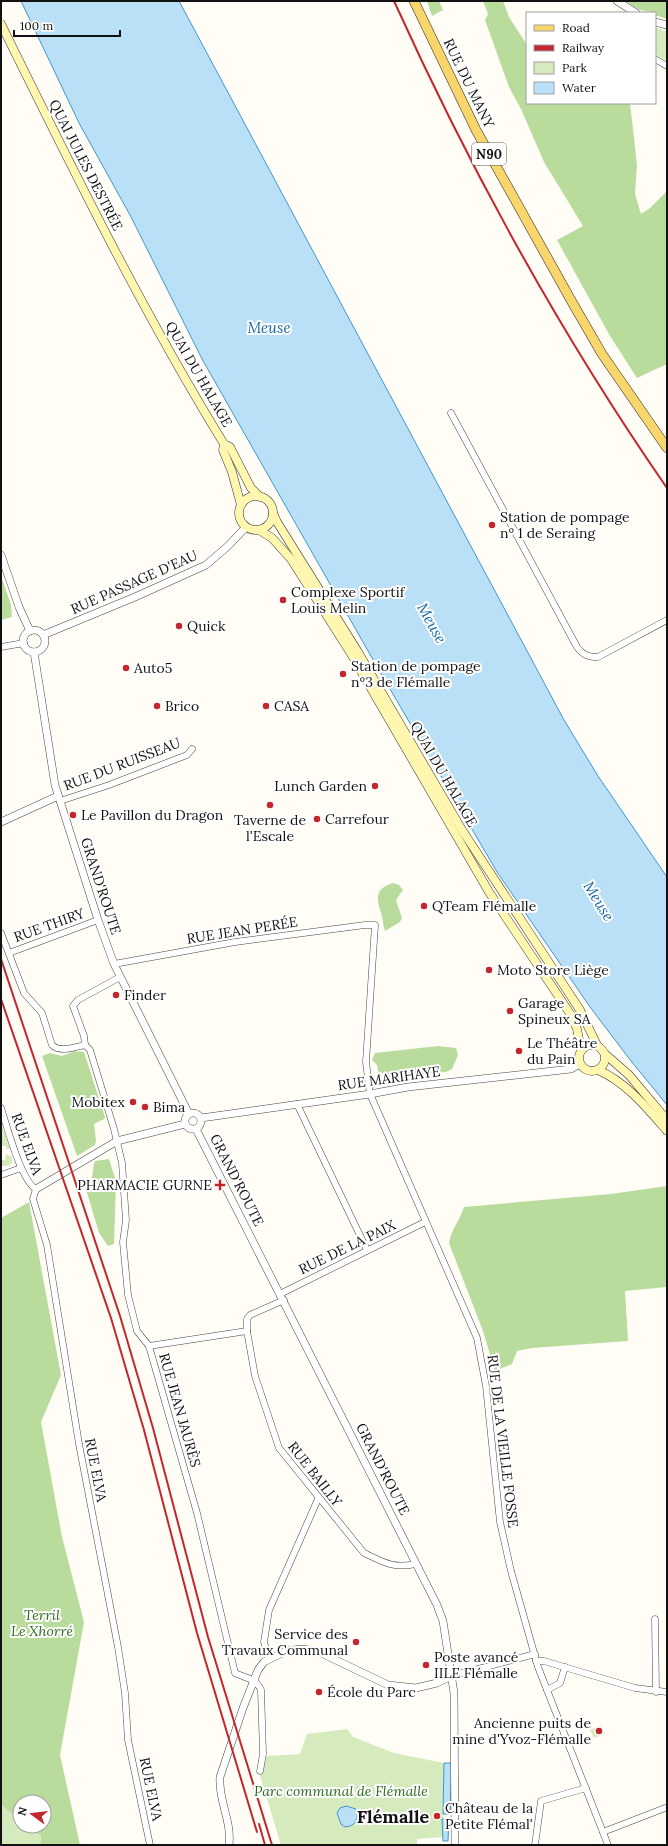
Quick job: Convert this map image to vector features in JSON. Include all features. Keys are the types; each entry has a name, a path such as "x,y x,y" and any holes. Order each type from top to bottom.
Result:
{"main road":[{"name":"RUE DU MANY","path":"414,1 476,130 572,302 607,361 667,448"},
{"name":"QUAI JULES DESTRÉE","path":"1,24 88,200 151,317"},
{"name":"QUAI DU HALAGE","path":"151,317 192,392 224,444 230,447 251,488 269,503 277,522 358,652 462,830 580,1010 597,1045"},
{"name":"QUAI DU HALAGE","path":"224,444 223,450 232,472 241,505 239,510 240,520 246,527 259,530 272,538 284,549 350,652 489,892 571,1015 577,1029 582,1050"},
{"path":"241,505 249,498 260,497"},
{"path":"259,530 270,523 273,513"},
{"path":"667,1120 629,1075 597,1045 590,1045 582,1050 579,1057 580,1064 586,1070 598,1070 609,1074 638,1098 667,1131"},
{"path":"598,1070 605,1062 605,1054"}],"street":[{"path":"617,1 634,12"},
{"path":"656,22 667,25"},
{"path":"656,60 667,66"},
{"path":"451,413 582,654 590,657 598,657 667,620"},
{"name":"RUE PASSAGE D'EAU","path":"43,635 206,565 228,546 246,527"},
{"path":"1,556 19,607 30,631"},
{"path":"30,631 40,632 45,638 44,646 34,652 26,648 24,643 24,637 30,631"},
{"path":"1,647 24,643"},
{"name":"GRAND'ROUTE","path":"34,652 42,709 59,799 98,920 120,977 189,1114"},
{"name":"RUE DU RUISSEAU","path":"59,799 109,785 187,755 192,749"},
{"path":"1,822 59,799"},
{"name":"RUE THIRY","path":"9,953 98,920"},
{"name":"RUE JEAN PERÉE","path":"114,964 261,938 375,925"},
{"name":"RUE DE LA VIEILLE FOSSE","path":"375,925 366,1062 370,1094 477,1338 486,1386 500,1522 511,1571 535,1658 608,1845"},
{"path":"1,933 24,993 42,1013 52,1045 56,1049 60,1050 85,1045"},
{"name":"RUE JEAN JAURÈS","path":"120,977 78,1000 73,1006 84,1036 85,1045 90,1050 122,1163 126,1220 123,1242 128,1295 137,1331 149,1346 197,1513 234,1673 254,1680"},
{"name":"RUE MARIHAYE","path":"201,1118 370,1094 408,1087 571,1069 580,1064"},
{"path":"297,1104 367,1250"},
{"name":"RUE ELVA","path":"1,1108 21,1168 30,1186 36,1189 33,1199 47,1245 79,1444 118,1647 125,1693 128,1740 150,1845"},
{"path":"36,1189 117,1141 185,1124 192,1129 196,1129 200,1126 201,1118 194,1112 189,1114 184,1120 185,1124"},
{"name":"GRAND'ROUTE","path":"196,1129 282,1297 443,1621 454,1693 455,1845"},
{"path":"1,1175 21,1168"},
{"name":"RUE DE LA PAIX","path":"282,1297 367,1250 425,1222"},
{"name":"RUE BAILLY","path":"282,1297 250,1315 247,1319 255,1376 278,1448 318,1499 364,1553 384,1562 402,1567 416,1564"},
{"path":"149,1346 248,1331"},
{"path":"269,1659 264,1642 269,1610 318,1499"},
{"path":"655,1619 656,1692"},
{"path":"229,1845 229,1824 219,1785 220,1777 240,1715 258,1670 264,1662 286,1651 310,1650 339,1661 388,1685 404,1687 416,1688 437,1683 451,1676 464,1672 535,1658 635,1688 656,1692 667,1692"},
{"path":"547,1690 560,1683 565,1667"},
{"path":"254,1680 258,1683 263,1698 263,1754 260,1772"},
{"path":"535,1845 541,1801 586,1788"},
{"path":"603,1832 665,1808"}],"green space":[{"path":"427,1 439,1 443,10 432,16"},
{"path":"483,1 503,1 509,17 526,43 526,104 630,104 637,165 635,194 641,214 650,208 667,191 667,364 637,378 610,336 557,240 583,226 544,162 521,109 509,87 485,20 488,14"},
{"path":"625,1 667,1 667,19 656,15 656,12 640,10"},
{"path":"656,27 667,32 667,61 656,55"},
{"path":"1,576 11,605 12,617 1,620"},
{"path":"393,883 399,885 403,890 396,900 402,918 400,922 385,931 378,896 382,888"},
{"path":"438,1046 456,1048 458,1055 452,1069 446,1072 388,1077 378,1071 377,1065 372,1060 375,1053"},
{"path":"74,1051 84,1052 105,1117 94,1124 95,1145 77,1156 42,1056 50,1053 62,1056"},
{"path":"1,1124 10,1149 6,1149 6,1146 1,1146"},
{"path":"6,1154 12,1157 12,1163 8,1166 1,1166 1,1160 5,1160"},
{"path":"109,1159 116,1181 114,1244 108,1246 99,1233 86,1189 92,1178 95,1161"},
{"path":"667,1186 667,1287 625,1291 628,1341 532,1348 517,1351 512,1364 495,1371 483,1331 449,1243 464,1207 611,1194"},
{"name":"Terril Le Xhorré","path":"29,1202 61,1375 41,1422 62,1537 84,1622 60,1755 80,1845 40,1845 41,1836 38,1834 52,1834 52,1794 12,1794 12,1814 1,1805 1,1218"},
{"path":"601,1725 604,1734 594,1738 590,1730"},
{"name":"Parc communal de Flémalle","path":"347,1729 353,1737 394,1753 444,1763 443,1837 417,1839 417,1845 281,1845 260,1776 267,1756 300,1754 307,1734"},
{"path":"1,1805 12,1814 12,1834 38,1834 41,1836 40,1845 1,1845"}],"water":[{"name":"Meuse","path":"21,1 179,1 564,720 598,776 667,877 667,1105 590,1007 497,872 380,672 202,359 130,215 79,123"},
{"path":"444,1763 452,1763 450,1814 443,1814"},
{"path":"346,1806 356,1809 357,1819 354,1824 345,1827 341,1824 337,1813 340,1808"},
{"path":"442,1819 449,1819 448,1841 443,1841"}],"railway":[{"path":"394,1 454,127 520,251 590,371 667,488"},
{"path":"1,959 120,1316 153,1428 208,1637 272,1845"},
{"path":"1,999 111,1318 144,1430 197,1633 257,1832"},
{"path":"259,1824 265,1845"}],"place":[{"name":"Station de pompage n° 1 de Seraing","path":"492,525"},
{"name":"Complexe Sportif Louis Melin","path":"283,600"},
{"name":"Quick","path":"179,626"},
{"name":"Auto5","path":"126,668"},
{"name":"Station de pompage n°3 de Flémalle","path":"343,674"},
{"name":"Brico","path":"157,706"},
{"name":"CASA","path":"266,706"},
{"name":"Lunch Garden","path":"375,786"},
{"name":"Taverne de l'Escale","path":"270,805"},
{"name":"Le Pavillon du Dragon","path":"73,815"},
{"name":"Carrefour","path":"317,819"},
{"name":"QTeam Flémalle","path":"424,906"},
{"name":"Moto Store Liège","path":"489,970"},
{"name":"Finder","path":"116,995"},
{"name":"Garage Spineux SA","path":"510,1011"},
{"name":"Le Théâtre du Pain","path":"519,1051"},
{"name":"Mobitex","path":"133,1102"},
{"name":"Bima","path":"145,1107"},
{"name":"PHARMACIE GURNE","path":"220,1185"},
{"name":"Service des Travaux Communal","path":"356,1642"},
{"name":"Poste avancé IILE Flémalle","path":"426,1665"},
{"name":"École du Parc","path":"319,1692"},
{"name":"Ancienne puits de mine d'Yvoz-Flémalle","path":"599,1731"},
{"name":"Château de la Petite Flémal'","path":"437,1816"}],"district":[{"name":"Flémalle","path":"393,1816"}]}
